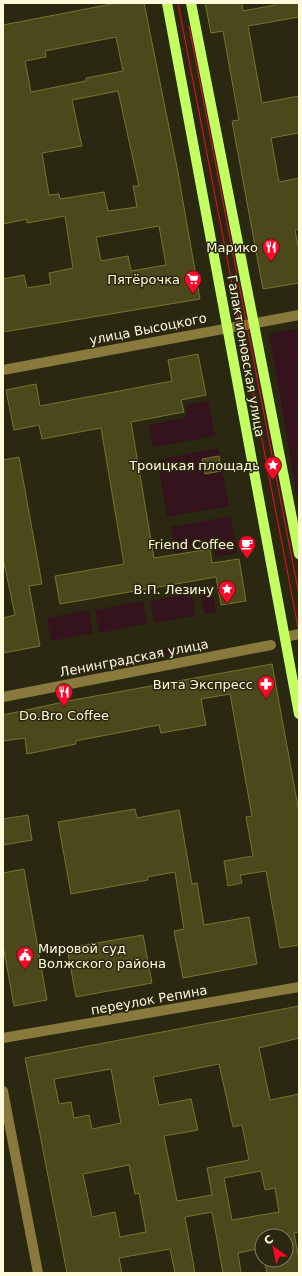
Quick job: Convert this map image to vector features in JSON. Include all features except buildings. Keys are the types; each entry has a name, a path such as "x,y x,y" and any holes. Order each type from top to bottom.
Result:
{"main road":[{"name":"Галактионовская улица","path":"167,3 299,714"},
{"name":"Галактионовская улица","path":"191,3 299,554"}],"street":[{"name":"улица Высоцкого","path":"3,370 227,327 299,315"},
{"path":"285,637 299,634"},
{"name":"Ленинградская улица","path":"3,697 271,645"},
{"name":"переулок Репина","path":"3,1038 299,987"},
{"path":"3,1092 38,1273"}],"shaded area":[{"path":"299,328 299,507 269,334"},
{"path":"209,401 215,436 153,447 148,425 187,417 185,405"},
{"path":"218,448 229,506 167,517 157,460"},
{"path":"231,516 237,553 216,557 213,546 175,553 171,527"},
{"path":"212,590 216,612 204,614 200,593"},
{"path":"192,593 196,616 154,623 150,601"},
{"path":"143,601 147,624 99,633 95,610"},
{"path":"89,610 93,633 51,641 47,618"},
{"path":"193,643 194,650 181,651 162,657 160,649 174,648 175,646 181,647"}],"tram line":[{"path":"178,3 299,632"},
{"path":"189,26 299,595"}],"place":[{"name":"Марико","path":"271,262"},
{"name":"Пятёрочка","path":"193,294"},
{"name":"Троицкая площадь","path":"273,480"},
{"name":"Friend Coffee","path":"247,559"},
{"name":"В.П. Лезину","path":"227,604"},
{"name":"Вита Экспресс","path":"266,699"},
{"name":"Do.Bro Coffee","path":"64,707"},
{"name":"Мировой суд Волжского района","path":"25,970"}]}
